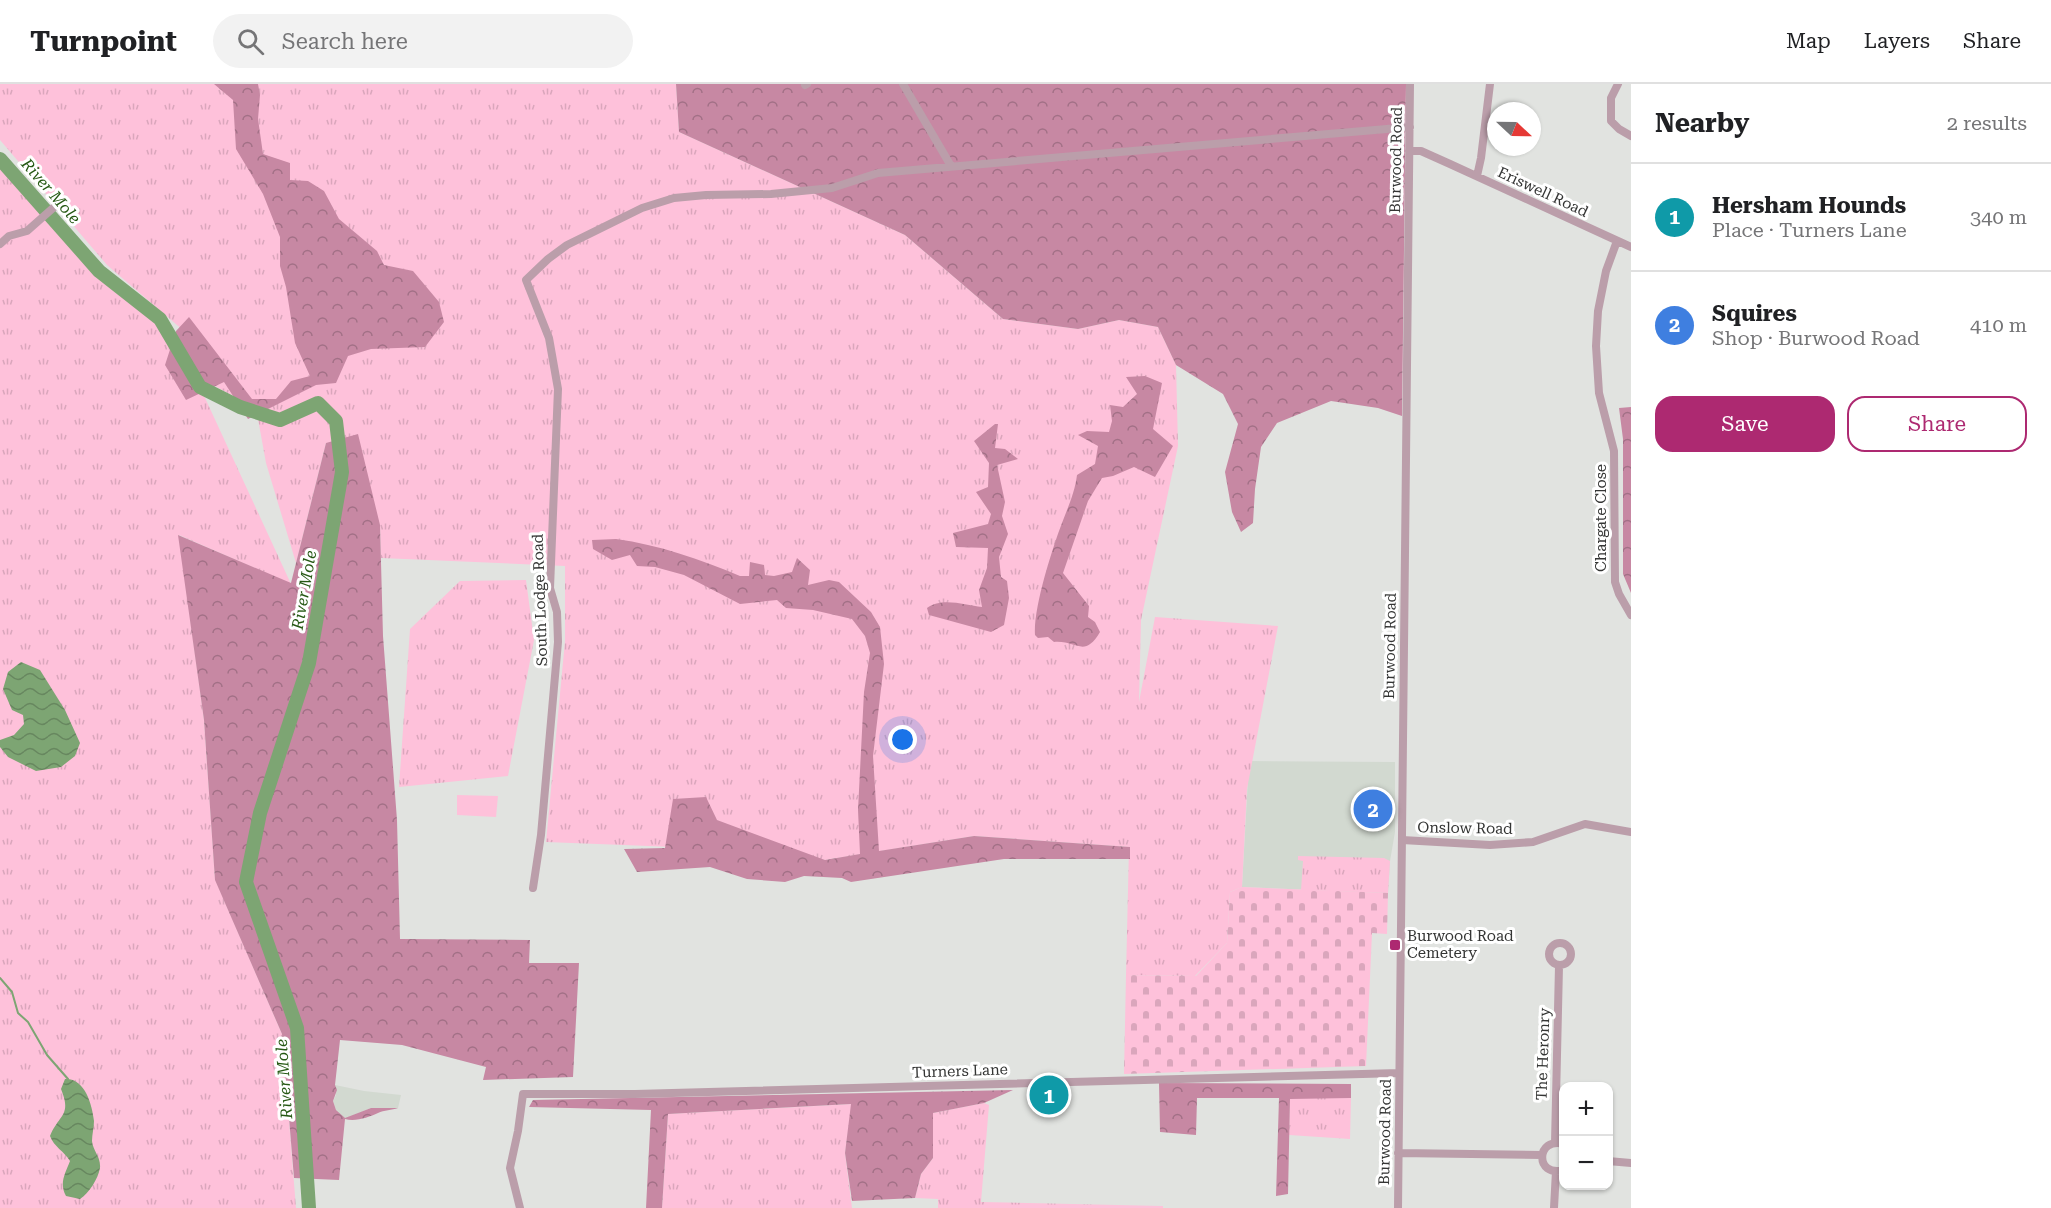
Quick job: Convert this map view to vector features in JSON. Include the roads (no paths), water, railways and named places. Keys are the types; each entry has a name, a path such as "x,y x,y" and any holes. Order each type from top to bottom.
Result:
{"street":[{"path":"903,84 951,166 1410,128"},
{"name":"Burwood Road","path":"1398,1208 1410,84"},
{"path":"1477,176 1490,84"},
{"path":"1618,84 1611,98 1611,121 1631,136"},
{"name":"Eriswell Road","path":"1409,151 1424,152 1631,247"},
{"name":"South Lodge Road","path":"533,888 541,835 557,661 557,612 550,588 558,389 549,338 526,280 567,245 642,208 674,198 771,194 832,188 878,172 951,166"},
{"path":"0,244 9,236 27,231 61,201"},
{"name":"Chargate Close","path":"1617,241 1604,281 1598,311 1596,346 1599,393 1614,451 1615,582 1631,615"},
{"name":"Onslow Road","path":"1402,840 1490,845 1533,842 1585,824 1631,832"},
{"name":"The Heronry","path":"1559,966 1559,1136"},
{"name":"Turners Lane","path":"520,1208 510,1168 523,1094 635,1094 1399,1073"},
{"path":"1554,1208 1559,1171 1546,1167 1542,1155 1546,1148 1559,1143"},
{"path":"1398,1153 1542,1155"},
{"path":"1613,1161 1631,1163"}],"water":[{"path":"21,662 40,670 65,710 80,743 75,756 61,767 36,771 8,757 0,747 0,740 14,735 24,724 23,715 12,710 3,689 8,672"},
{"path":"65,1079 78,1083 89,1100 94,1121 92,1141 100,1164 95,1181 80,1199 66,1196 63,1183 70,1161 50,1136 65,1110 61,1089"}],"waterway":[{"name":"River Mole","path":"0,159 99,271 160,319 200,387 240,407 280,420 318,403 336,421 342,472 309,663 260,813 246,882 297,1028 309,1208"},
{"path":"0,978 12,992 18,1013 28,1022 47,1055 68,1079"}],"place":[{"name":"Squires","path":"1373,809"},
{"name":"Burwood Road Cemetery","path":"1395,945"},
{"name":"Hersham Hounds","path":"1049,1095"}]}
